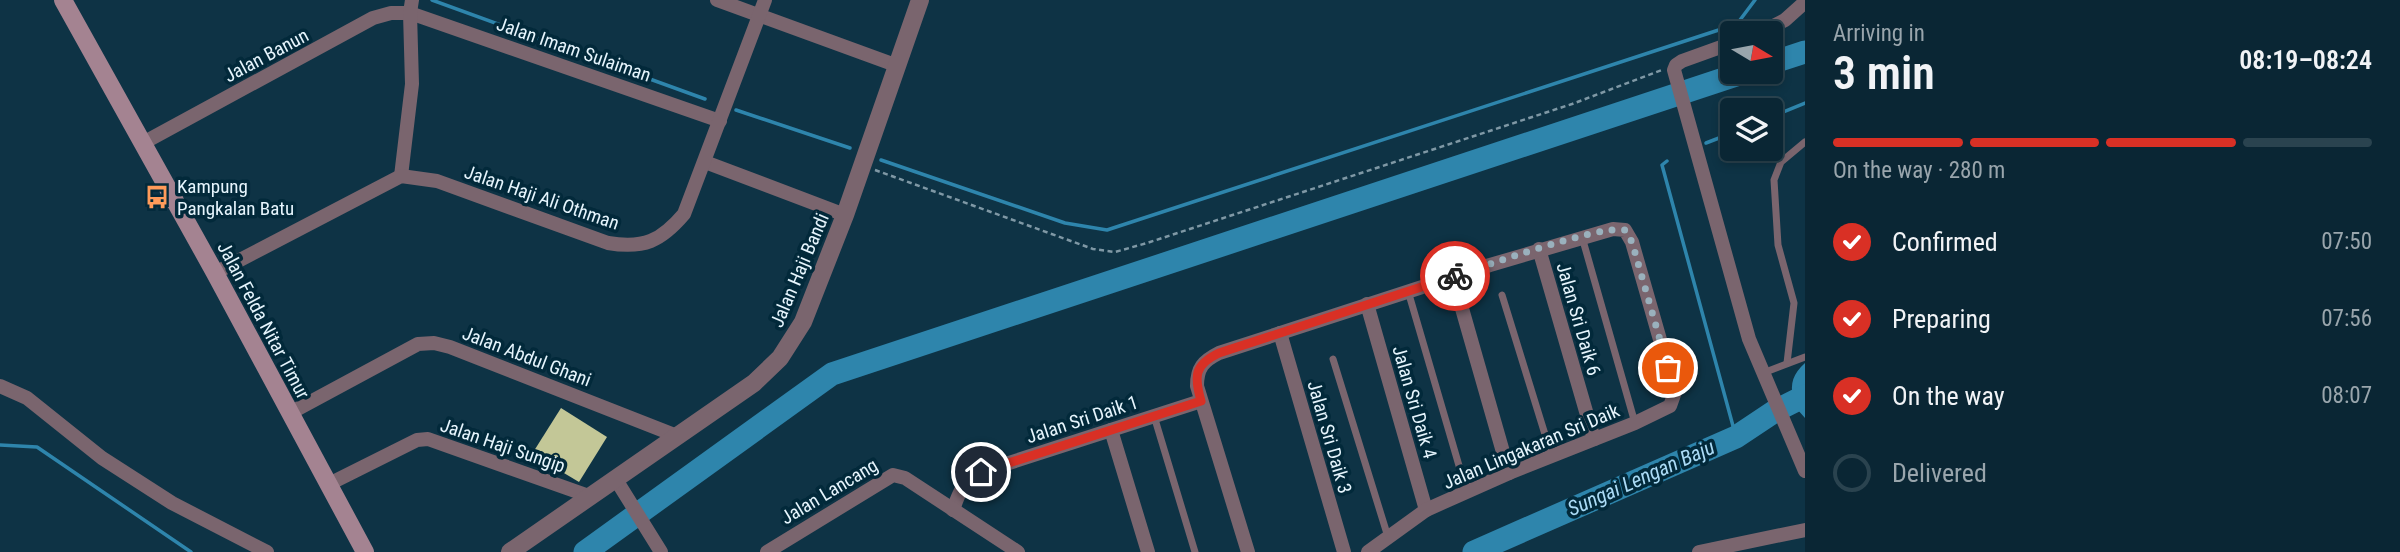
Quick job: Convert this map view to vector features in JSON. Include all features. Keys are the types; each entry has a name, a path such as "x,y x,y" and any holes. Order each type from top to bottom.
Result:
{"main road":[{"name":"Jalan Felda Nitar Timur","path":"62,0 215,272 365,552"}],"street":[{"path":"717,0 898,66"},
{"name":"Jalan Haji Ali Othman","path":"401,176 437,181 591,238 625,246 656,240 670,230 684,214 765,0"},
{"name":"Jalan Haji Bandi","path":"510,552 754,383 780,358 803,322 845,215 920,0"},
{"path":"1783,21 1805,2"},
{"name":"Jalan Banun","path":"143,143 373,18 411,6"},
{"path":"215,272 401,176 412,84 411,6"},
{"name":"Jalan Imam Sulaiman","path":"411,6 720,121"},
{"path":"1720,47 1682,61 1675,68 1749,340 1805,471"},
{"path":"705,162 845,215"},
{"name":"Jalan Lingakaran Sri Daik","path":"1201,401 1197,386 1199,369 1208,358 1219,353 1539,249 1619,229 1629,234 1675,396 1670,406 1426,510 1368,552"},
{"name":"Jalan Sri Daik 6","path":"1539,249 1594,439"},
{"path":"1453,276 1509,473"},
{"name":"Jalan Sri Daik 4","path":"1367,304 1426,510"},
{"name":"Jalan Sri Daik 3","path":"1280,333 1344,552"},
{"name":"Jalan Abdul Ghani","path":"290,413 418,344 435,343 677,436"},
{"path":"0,386 27,398 102,458 172,503 267,552"},
{"path":"1201,401 1248,552"},
{"name":"Jalan Sri Daik 1","path":"953,510 963,485 970,477 981,472 1201,401"},
{"path":"1111,430 1148,552"},
{"name":"Jalan Haji Sungip","path":"329,484 416,439 428,439 589,496"},
{"name":"Jalan Lancang","path":"767,552 893,475 905,478 1009,550"},
{"path":"615,478 661,552"},
{"path":"1699,552 1805,530"}],"lane":[{"path":"1787,363 1794,303 1778,245 1774,180 1781,162 1805,142"},
{"path":"1581,237 1635,423"},
{"path":"1408,291 1468,493"},
{"path":"1502,295 1552,458"},
{"path":"1763,374 1805,357"},
{"path":"1333,359 1388,538"},
{"path":"1154,416 1195,552"}],"path":[{"path":"862,166 1093,249 1115,252 1675,68"}],"water":[{"path":"1805,363 1805,418 1797,409 1788,410 1785,402 1793,398 1793,379"}],"building":[{"path":"561,408 607,437 579,482 532,454"}],"waterway":[{"path":"432,0 705,99"},
{"path":"881,160 1065,223 1107,230 1737,24 1755,0"},
{"path":"1783,59 1805,52"},
{"path":"585,552 832,374 1720,80"},
{"path":"1783,112 1805,103"},
{"path":"736,110 850,148"},
{"path":"1706,143 1720,138"},
{"path":"1667,161 1662,165 1736,437"},
{"name":"Sungai Lengan Baju","path":"1474,552 1736,437 1775,411 1805,396"},
{"path":"0,445 37,447 191,552"}],"way so far":[{"path":"1455,276 1581,237 1613,229 1625,230 1632,242 1668,368"}],"place":[{"name":"Kampung Pangkalan Batu","path":"157,197"}],"route":[{"path":"981,472 1201,401 1197,386 1199,369 1208,358 1219,353 1455,276"}]}
